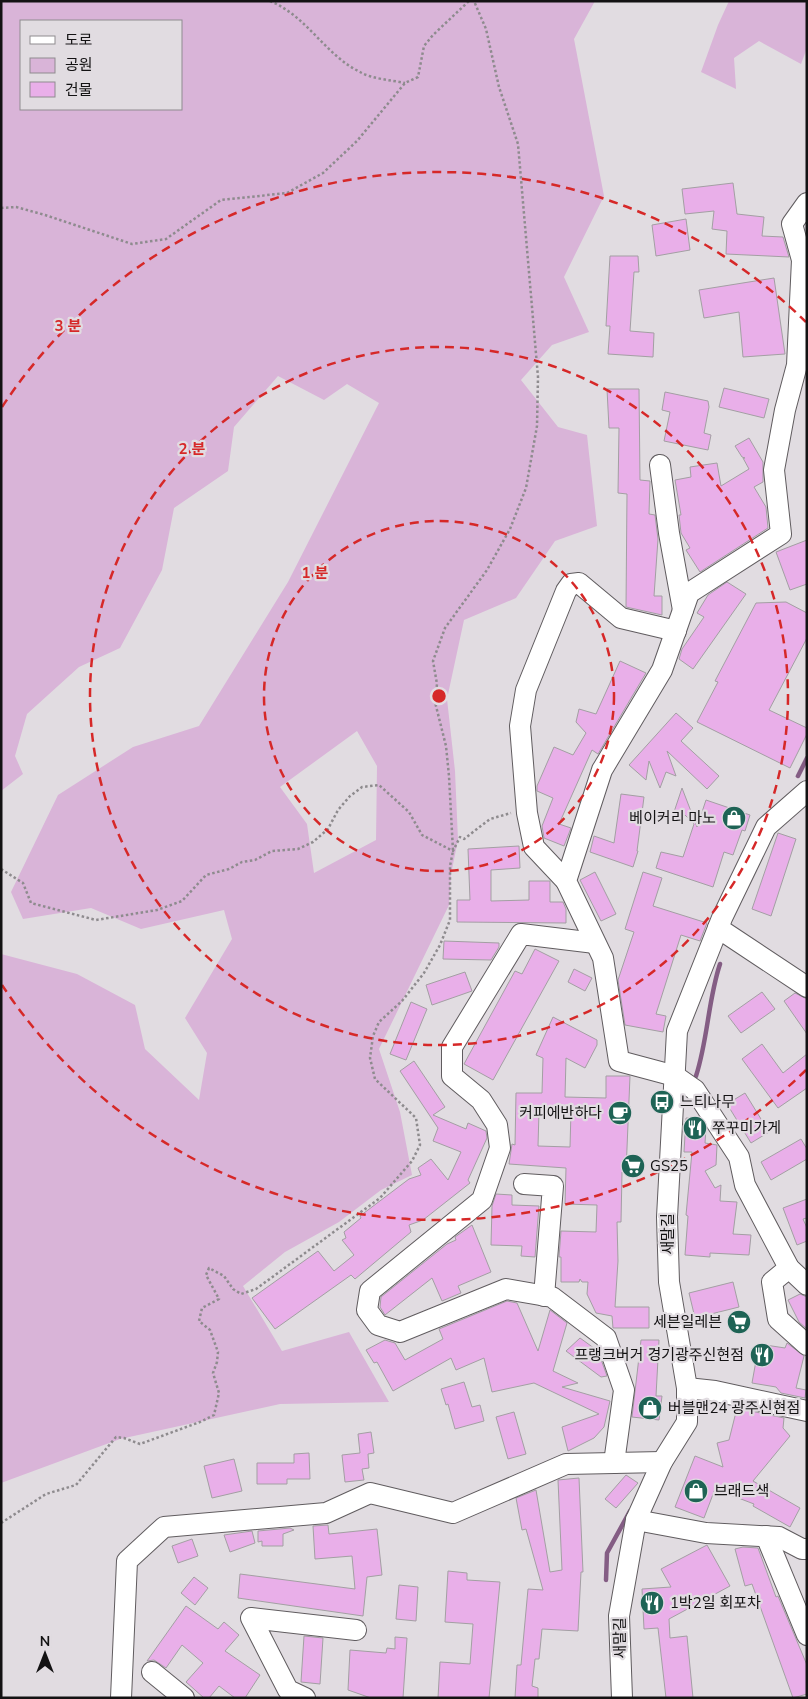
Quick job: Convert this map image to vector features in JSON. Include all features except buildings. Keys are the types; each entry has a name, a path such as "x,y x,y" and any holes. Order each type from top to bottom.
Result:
{"street":[{"path":"566,881 602,770 662,670 689,593 781,534 774,470 785,410 797,365 802,260 792,224 807,203"},
{"path":"660,465 669,532 683,610"},
{"path":"676,631 621,618 579,583 571,584 566,591 526,690 520,726 527,814 534,847 566,881 603,958 619,1061 674,1076 695,1090 739,1157 745,1185 789,1268 807,1284"},
{"name":"새말길","path":"622,1698 619,1616 636,1520 662,1462 687,1422 688,1388 668,1282 667,1217 677,1031 718,928 766,827 807,791"},
{"path":"718,928 807,987"},
{"path":"596,943 522,934 452,1047 452,1076 481,1100 497,1125 500,1148 482,1200 370,1291 367,1310 378,1325 400,1332 506,1289 552,1297 606,1338 624,1390 614,1463"},
{"path":"524,1184 553,1186 544,1296"},
{"path":"789,1268 772,1282 778,1319 807,1345"},
{"path":"688,1388 715,1391 807,1411"},
{"path":"121,1698 127,1561 164,1527 326,1513 370,1494 453,1513 566,1464 662,1462"},
{"path":"636,1520 706,1533 779,1537 802,1549 807,1549"},
{"path":"766,1536 807,1635"},
{"path":"305,1698 288,1690 251,1618 356,1630"},
{"path":"152,1672 184,1698"}],"path":[{"path":"270,1 280,5 304,23 335,54 360,73 404,83"},
{"path":"1,208 16,207 38,213 132,244 166,239 221,200 287,193 323,173 357,141 404,83 418,77 424,46 432,35 469,1"},
{"path":"1,1523 46,1494 76,1485 116,1437 140,1444 193,1426 214,1415 219,1393 213,1373 218,1352 210,1330 200,1321 202,1308 219,1300 206,1275 209,1268 224,1276 233,1289 241,1294 256,1289 380,1198 412,1161 420,1145 416,1118 375,1079 370,1058 373,1036 379,1022 402,1001 424,973 440,945 450,920 450,866 453,851 446,746 435,702 437,684 433,661 445,628 487,570 510,529 526,488 537,426 538,377 518,144 499,87 486,29 474,1"},
{"path":"1,869 23,883 31,903 96,920 157,910 182,901 206,875 229,869 242,862 255,860 272,851 298,849 313,842 328,830 338,810 350,796 362,787 379,785 409,812 422,835 453,851"},
{"path":"453,851 460,837 464,839 471,836 478,826 490,819 512,813 527,814"}],"green space":[{"path":"1,1 595,1 574,39 604,196 564,277 589,332 552,345 521,380 558,427 587,435 597,526 555,541 516,598 464,620 447,699 455,771 458,840 451,874 449,905 379,1049 400,1112 412,1175 381,1190 339,1222 285,1252 243,1286 282,1351 349,1332 389,1402 280,1404 120,1439 1,1483 1,954 77,974 135,1005 145,1049 199,1100 207,1053 185,1018 232,939 224,910 141,929 91,908 23,919 11,892 58,795 133,747 199,726 288,582 379,403 347,384 324,400 278,376 234,427 228,471 174,508 162,570 120,648 79,667 27,714 15,756 23,774 1,791","holes":["357,731 377,766 376,840 314,873 307,824 280,787"]},
{"path":"729,1 807,1 807,48 801,64 759,41 734,58 736,89 701,72"}],"waterway":[{"path":"798,776 807,758"},
{"path":"696,1076 720,964"},
{"path":"606,1580 607,1553 630,1511"}],"place":[{"name":"베이커리 마노","path":"734,818"},
{"name":"느티나무","path":"662,1102"},
{"name":"커피에반하다","path":"620,1113"},
{"name":"쭈꾸미가게","path":"695,1128"},
{"name":"GS25","path":"633,1166"},
{"name":"세븐일레븐","path":"739,1322"},
{"name":"프랭크버거 경기광주신현점","path":"762,1355"},
{"name":"버블맨24 광주신현점","path":"650,1408"},
{"name":"브래드색","path":"696,1491"},
{"name":"1박2일 회포차","path":"652,1603"}]}
